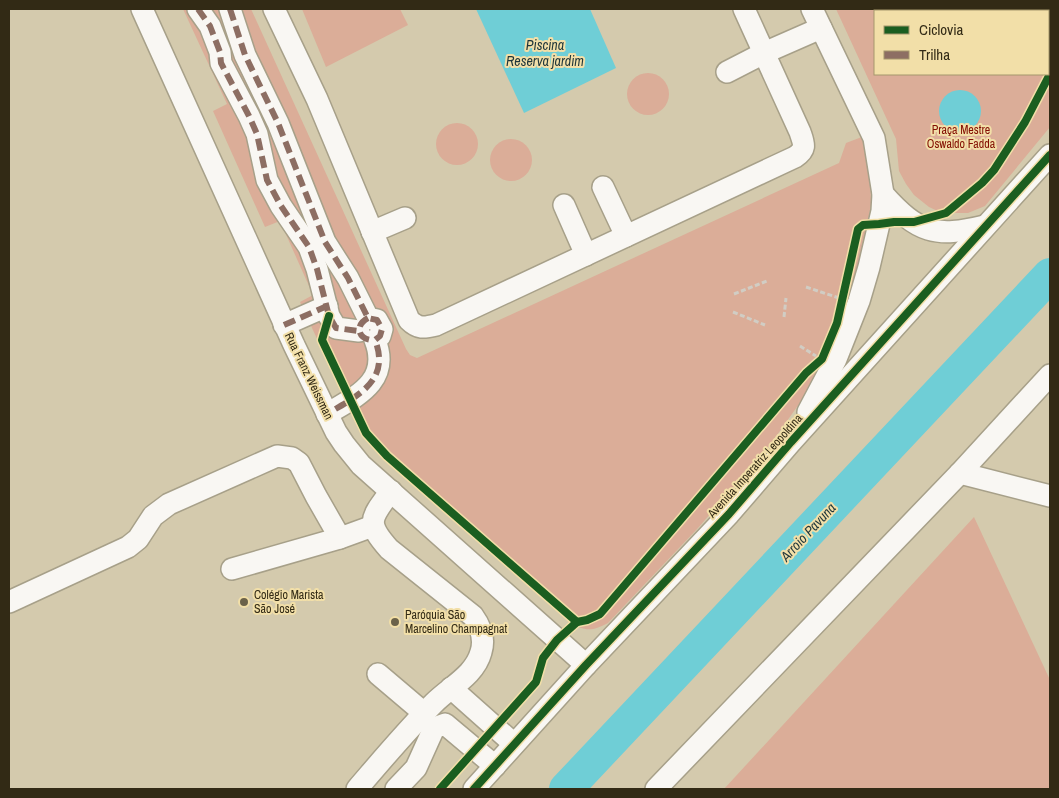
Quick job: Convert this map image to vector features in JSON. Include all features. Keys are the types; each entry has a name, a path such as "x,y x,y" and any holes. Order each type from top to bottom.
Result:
{"street":[{"name":"Rua Franz Weissman","path":"142,9 284,325 327,414 344,444 361,465 586,665"},
{"path":"198,9 210,26 220,52 221,63 249,116 256,134 267,180 281,206 309,247 329,316 336,328 367,329"},
{"path":"230,9 245,55 278,123 325,242 348,278 367,329 380,351 380,365 370,386 356,397 327,414"},
{"path":"274,9 317,99 409,320 416,326 424,328 445,321 795,157 802,152 804,145 800,132 744,9"},
{"path":"727,72 764,53 816,18 874,138 883,194 882,211 869,267 859,300 836,359 791,442"},
{"name":"Avenida Imperatriz Leopoldina","path":"474,789 586,665 729,514 791,442 1050,155"},
{"path":"603,187 626,236"},
{"path":"883,194 907,218 928,230 960,232 985,226"},
{"path":"564,205 586,255"},
{"path":"372,232 405,218"},
{"path":"284,325 327,306"},
{"path":"656,789 960,474 1050,375"},
{"path":"9,602 128,547 138,539 153,516 170,504 277,456 292,458 299,462 340,538"},
{"path":"960,474 1050,496"},
{"path":"357,789 424,713 472,670 481,654 483,639 479,625 473,616 389,549 378,537 373,526 374,514 391,491"},
{"path":"232,569 340,538 373,526"},
{"path":"378,674 424,713"},
{"path":"451,688 514,744"},
{"path":"396,789 416,768 434,728 445,724 495,766"},
{"path":"395,744 405,745 414,751 420,759"}],"path":[{"path":"734,294 767,281"},
{"path":"806,287 841,303 845,289"},
{"path":"784,317 786,298"},
{"path":"733,312 765,325"},
{"path":"800,346 819,361 826,350"}],"green space":[{"path":"183,9 251,9 406,349 410,355 417,358 839,163 846,143 867,135 870,157 871,206 850,301 821,373 770,445 698,528 608,623 597,628 584,629 569,622 383,459 362,436 300,302 313,295 280,221 265,227 213,111 227,104"},
{"path":"302,9 400,9 408,25 326,67"},
{"name":"Praça Mestre Oswaldo Fadda","path":"836,9 1011,10 874,10 874,75 1049,75 1050,28 1050,127 985,206 968,213 942,213 929,207 914,195 899,171 896,139"},
{"path":"648,73 663,79 669,94 663,109 648,115 633,109 627,94 633,79"},
{"path":"457,123 472,129 478,144 472,159 457,165 442,159 436,144 442,129"},
{"path":"511,139 526,145 532,160 526,175 511,181 496,175 490,160 496,145"},
{"path":"974,517 1050,680 1050,789 724,789"}],"water":[{"name":"Piscina Reserva jardim","path":"476,9 590,9 616,68 524,113"},
{"path":"960,90 975,96 981,111 975,126 960,132 945,126 939,111 945,96"}],"waterway":[{"name":"Arroio Pavuna","path":"566,789 1050,275"}],"marked path":[{"path":"198,9 210,26 220,52 221,63 257,134 267,180 281,206 309,247 317,269 329,316 336,328 359,331"},
{"path":"230,9 245,55 278,123 325,242 348,278 368,318 377,320 382,329 380,336 375,340 379,354 375,377 360,393 327,414"},
{"path":"284,325 327,306"},
{"path":"368,318 363,321 359,329 362,336 369,340 375,340"}],"cycle path":[{"path":"440,789 536,682 543,658 557,640 577,622 600,614 806,373 822,359 837,323 858,229 863,225 914,222 946,213 982,183 994,170 1025,122 1050,74"},
{"path":"474,789 586,665 729,514 791,442 1050,155"},
{"path":"329,316 322,340 366,433 387,456 577,622"}],"place":[{"name":"Colégio Marista São José","path":"244,602"},
{"name":"Paróquia São Marcelino Champagnat","path":"395,622"}]}
